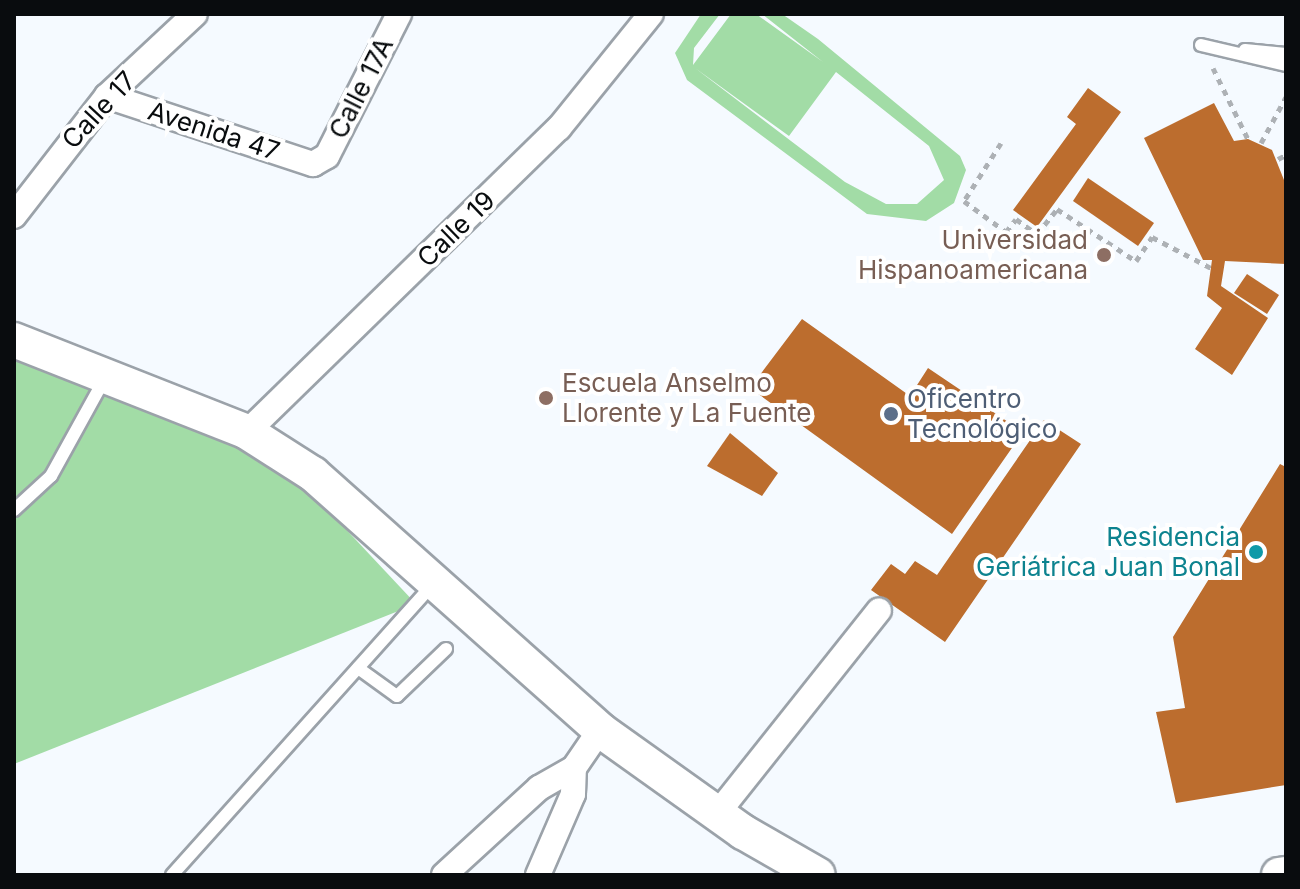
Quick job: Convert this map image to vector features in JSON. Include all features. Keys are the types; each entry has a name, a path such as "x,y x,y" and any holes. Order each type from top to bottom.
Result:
{"main road":[{"path":"14,340 108,374 247,432 313,474 437,580 600,730 717,814 818,875"},
{"path":"1279,875 1286,874"}],"street":[{"name":"Calle 17","path":"14,216 107,96 195,14"},
{"name":"Calle 17A","path":"321,161 399,14"},
{"name":"Calle 19","path":"247,432 559,128 651,14"},
{"name":"Avenida 47","path":"107,96 321,161"},
{"path":"717,814 879,610"},
{"path":"444,875 539,788 574,768 600,730"},
{"path":"538,875 573,794 574,768"}],"lane":[{"path":"1201,45 1286,54"},
{"path":"1201,45 1286,65"},
{"path":"14,510 51,476 108,374"},
{"path":"172,875 437,580"},
{"path":"358,668 397,696 446,649"}],"path":[{"path":"1201,45 1248,139"},
{"path":"1261,143 1286,97"},
{"path":"1001,143 964,201 1006,232 1016,219 1037,234 1057,209 1136,261 1152,237 1211,268"},
{"path":"1278,159 1286,155"}],"green space":[{"path":"701,14 720,14 694,48 693,65 731,14 756,14 823,62 762,14 782,14 818,39 960,156 966,170 954,203 926,221 867,214 687,80 675,53","holes":["695,68 789,136 836,72 929,146 944,180 917,204 886,204 845,182"]},
{"path":"14,342 266,444 416,604 14,764"}],"building":[{"path":"1088,88 1121,112 1037,227 1013,210 1076,124 1067,117"},
{"path":"1214,103 1234,141 1248,139 1272,150 1286,185 1286,264 1225,261 1221,286 1268,318 1232,375 1195,349 1222,308 1207,296 1212,260 1203,260 1144,138"},
{"path":"1088,178 1154,223 1138,246 1073,201"},
{"path":"1247,274 1279,295 1267,314 1234,293"},
{"name":"Oficentro Tecnológico","path":"802,319 910,396 928,368 1023,432 952,534 750,388"},
{"path":"1044,420 1081,444 945,642 871,590 891,564 905,574 915,561 937,575"},
{"path":"730,433 778,473 762,496 707,466"},
{"name":"Residencia Geriátrica Juan Bonal","path":"1280,464 1286,467 1286,785 1176,803 1156,712 1185,708 1173,637"}],"place":[{"name":"Universidad Hispanoamericana","path":"1104,255"},
{"name":"Escuela Anselmo Llorente y La Fuente","path":"546,398"},
{"name":"Oficentro Tecnológico","path":"891,414"},
{"name":"Residencia Geriátrica Juan Bonal","path":"1256,552"}]}
